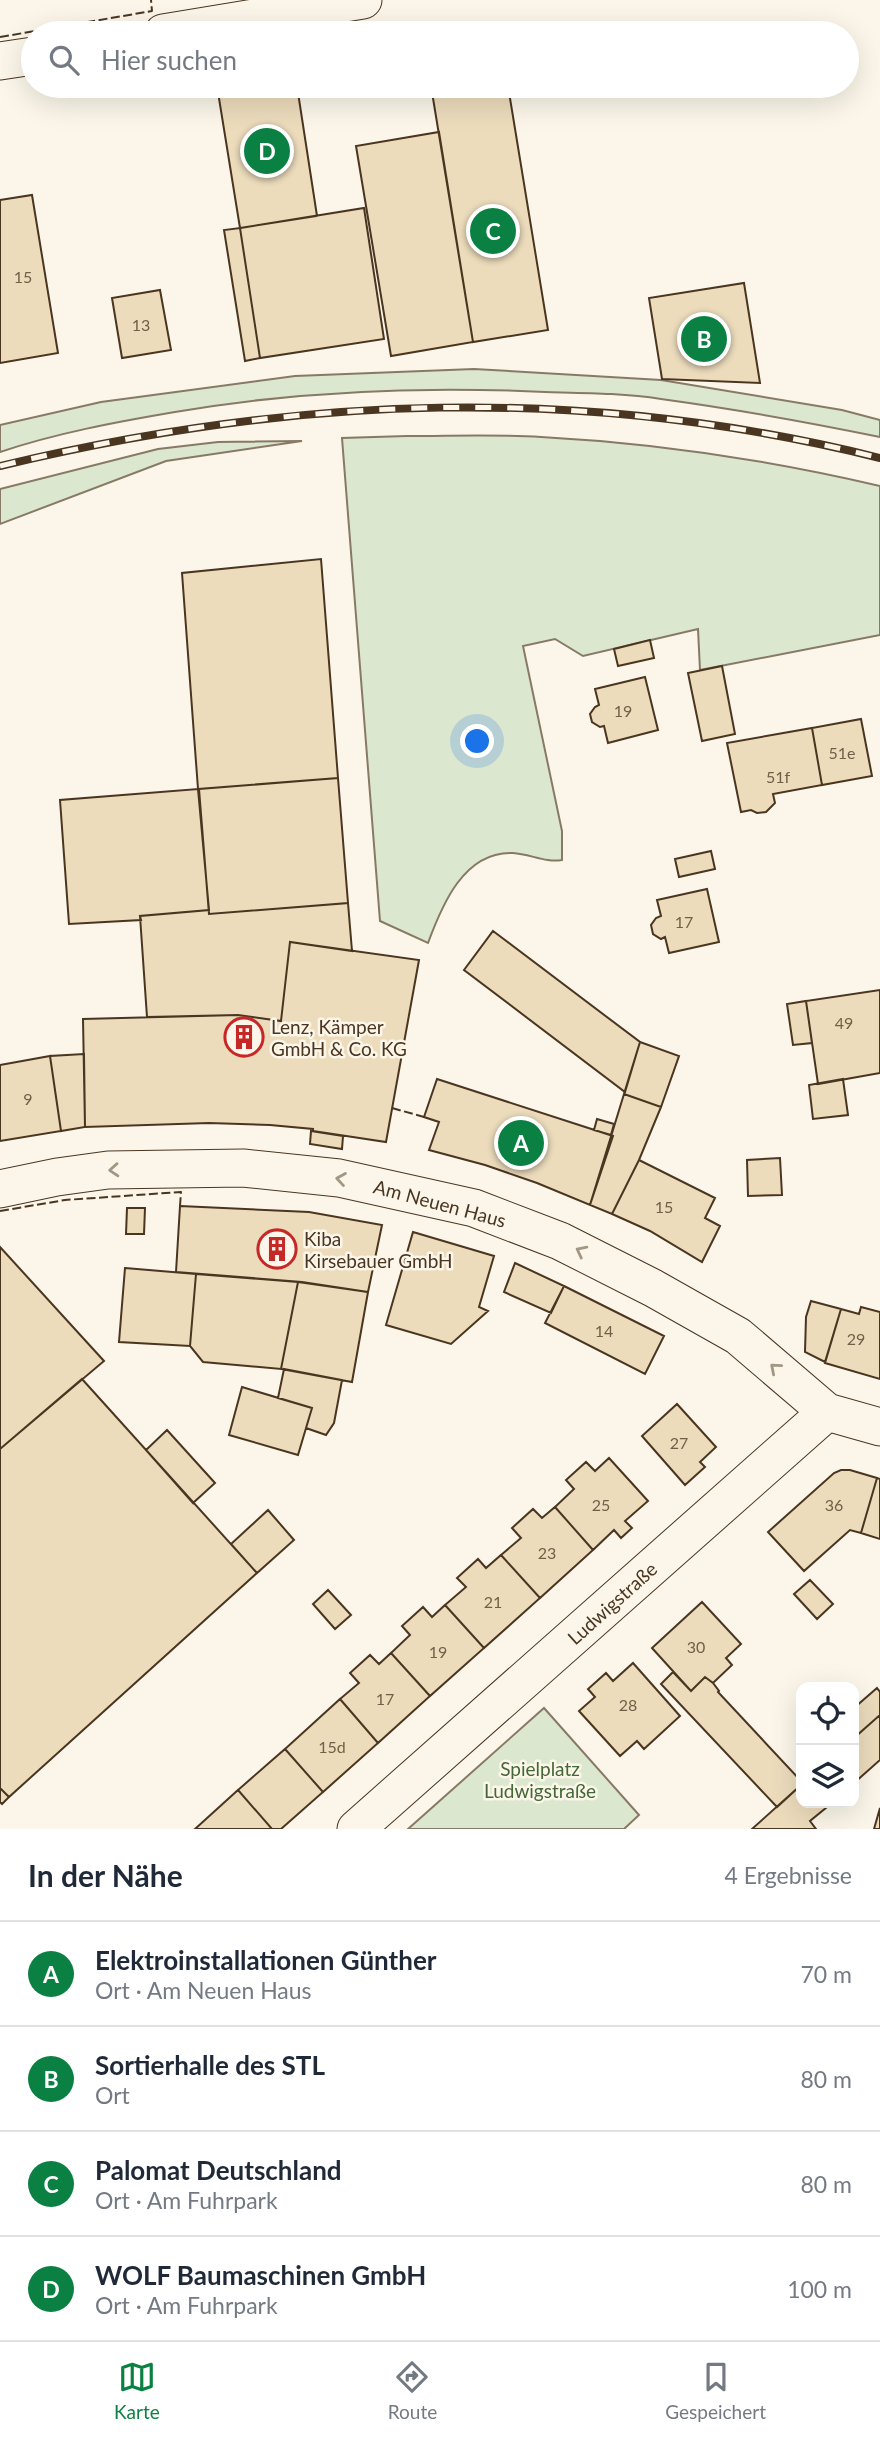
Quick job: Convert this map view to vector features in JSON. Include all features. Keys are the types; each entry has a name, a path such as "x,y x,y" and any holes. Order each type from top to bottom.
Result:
{"street":[{"path":"236,21 363,0"},
{"path":"0,61 21,58"},
{"name":"Am Neuen Haus","path":"0,1189 108,1170 243,1168 339,1178 474,1208 560,1241 653,1288 738,1336 827,1412"},
{"path":"827,1412 880,1427"},
{"name":"Ludwigstraße","path":"356,1829 827,1412"}],"green space":[{"path":"474,369 661,380 842,410 880,420 880,437 743,411 632,396 499,390 406,390 313,395 221,405 87,429 0,452 0,425 101,402 295,376"},
{"path":"524,436 669,448 796,468 880,486 880,635 700,670 698,629 583,656 555,639 523,646 562,831 562,860 513,853 496,855 481,861 457,883 440,913 428,943 380,921 342,438"},
{"path":"302,441 166,461 0,524 0,489 158,449 218,442"},
{"name":"Spielplatz Ludwigstraße","path":"544,1708 639,1815 624,1829 408,1829"}],"building":[{"path":"219,98 299,98 317,216 240,228"},
{"path":"433,98 510,98 548,330 473,342"},
{"path":"439,132 473,342 391,356 356,146"},
{"path":"32,195 58,353 0,363 0,200"},
{"path":"364,208 384,339 260,358 240,228"},
{"path":"240,228 260,358 245,361 224,230"},
{"path":"744,283 760,383 662,379 649,298"},
{"path":"160,290 171,350 122,358 112,298"},
{"path":"321,559 338,778 198,789 182,573"},
{"path":"650,640 654,658 618,666 614,649"},
{"path":"722,666 735,734 702,741 688,673"},
{"path":"645,677 658,730 608,743 604,726 600,727 592,722 590,714 599,705 595,689"},
{"path":"861,719 872,776 822,785 812,728"},
{"path":"812,728 822,785 773,794 775,803 766,812 741,812 727,743"},
{"path":"338,778 348,903 209,914 199,789"},
{"path":"198,789 209,910 140,916 141,920 69,924 60,800"},
{"path":"711,851 715,869 679,877 675,859"},
{"path":"707,889 719,942 669,953 665,937 661,939 653,934 651,925 661,916 657,900"},
{"path":"348,903 352,951 290,942 281,1021 238,1015 147,1017 140,916 209,910 209,914"},
{"path":"493,931 640,1042 625,1092 464,970"},
{"name":"Lenz, Kämper GmbH & Co. KG","path":"290,942 419,960 386,1142 313,1129 270,1125 209,1123 85,1127 83,1019 238,1015 281,1021"},
{"path":"880,990 880,1073 818,1084 806,1001"},
{"path":"806,1001 812,1043 793,1045 787,1004"},
{"path":"640,1042 679,1056 661,1107 624,1094"},
{"path":"84,1054 85,1127 61,1131 50,1056"},
{"path":"50,1056 61,1131 0,1141 0,1065"},
{"path":"437,1079 613,1136 590,1205 485,1165 429,1150 439,1122 424,1117"},
{"path":"843,1079 848,1115 813,1119 809,1085"},
{"path":"624,1094 661,1107 612,1214 590,1205"},
{"path":"597,1119 614,1124 611,1135 594,1130"},
{"path":"311,1131 343,1136 342,1149 310,1144"},
{"path":"780,1158 782,1195 748,1196 747,1160"},
{"path":"639,1160 715,1198 705,1218 720,1226 702,1262 650,1231 612,1214"},
{"name":"Kiba Kirsebauer GmbH","path":"180,1206 309,1212 382,1225 368,1292 302,1282 176,1272"},
{"path":"127,1208 145,1208 144,1234 126,1234"},
{"path":"413,1232 494,1256 479,1307 488,1311 451,1344 386,1325"},
{"path":"0,1247 104,1361 0,1449"},
{"path":"515,1263 564,1286 551,1313 504,1292"},
{"path":"125,1268 196,1274 190,1346 119,1342"},
{"path":"196,1274 298,1282 281,1369 203,1362 190,1346"},
{"path":"298,1282 368,1292 352,1382 281,1369"},
{"path":"564,1286 664,1336 645,1374 545,1323"},
{"path":"811,1301 841,1309 825,1362 805,1352 806,1317"},
{"path":"861,1307 880,1312 880,1379 825,1363 841,1309 859,1314"},
{"path":"284,1369 342,1380 334,1423 326,1435 306,1428 312,1408 278,1398"},
{"path":"82,1379 257,1573 9,1797 0,1788 0,1449"},
{"path":"242,1387 312,1408 298,1455 229,1435"},
{"path":"677,1404 716,1447 700,1462 705,1467 685,1485 642,1436"},
{"path":"167,1430 215,1483 193,1503 146,1450"},
{"path":"609,1458 648,1501 625,1521 632,1528 621,1538 614,1530 593,1550 555,1507 574,1489 566,1480 586,1462 595,1471"},
{"path":"841,1470 877,1478 861,1533 850,1530 804,1571 768,1532 834,1473"},
{"path":"877,1478 880,1479 880,1539 861,1533"},
{"path":"555,1507 593,1550 540,1598 501,1555 521,1538 512,1528 533,1509 542,1518"},
{"path":"268,1510 294,1540 257,1573 231,1544"},
{"path":"501,1555 540,1598 484,1648 445,1605 466,1587 457,1578 478,1559 486,1568"},
{"path":"810,1580 833,1604 817,1619 794,1594"},
{"path":"328,1590 351,1615 335,1629 313,1604"},
{"path":"702,1602 741,1644 726,1658 732,1665 713,1683 705,1677 691,1691 652,1648"},
{"path":"445,1605 484,1648 430,1696 391,1653 410,1635 402,1626 423,1607 432,1617"},
{"path":"391,1653 430,1696 378,1743 340,1699 359,1683 350,1673 370,1655 379,1664"},
{"path":"633,1663 680,1716 644,1749 637,1741 620,1756 579,1711 595,1697 588,1689 606,1673 613,1681"},
{"path":"673,1672 691,1691 705,1677 713,1683 718,1692 796,1776 796,1790 777,1807 661,1684"},
{"path":"877,1688 880,1692 880,1715 859,1733 859,1704"},
{"path":"340,1699 378,1743 323,1792 285,1749"},
{"path":"880,1715 880,1760 859,1779 859,1745 859,1734"},
{"path":"285,1749 323,1792 281,1829 272,1829 238,1790"},
{"path":"0,1788 9,1797 2,1804 0,1802"},
{"path":"796,1789 796,1808 826,1808 810,1821 816,1829 752,1829"},
{"path":"238,1790 272,1829 195,1829"},
{"path":"880,1808 880,1829 874,1829"}],"railway":[{"path":"0,466 110,442 220,424 330,413 440,408 549,409 659,418 769,434 880,458"}],"fence":[{"path":"94,21 152,11 151,0"},
{"path":"0,37 21,33"},
{"path":"392,1108 424,1117"},
{"path":"0,1211 65,1200 181,1192 180,1206"}],"place":[{"name":"WOLF Baumaschinen GmbH","path":"267,151"},
{"name":"Palomat Deutschland","path":"493,231"},
{"name":"Sortierhalle des STL","path":"704,339"},
{"name":"Lenz, Kämper GmbH & Co. KG","path":"244,1037"},
{"name":"Elektroinstallationen Günther","path":"521,1143"},
{"name":"Kiba Kirsebauer GmbH","path":"277,1249"}]}
